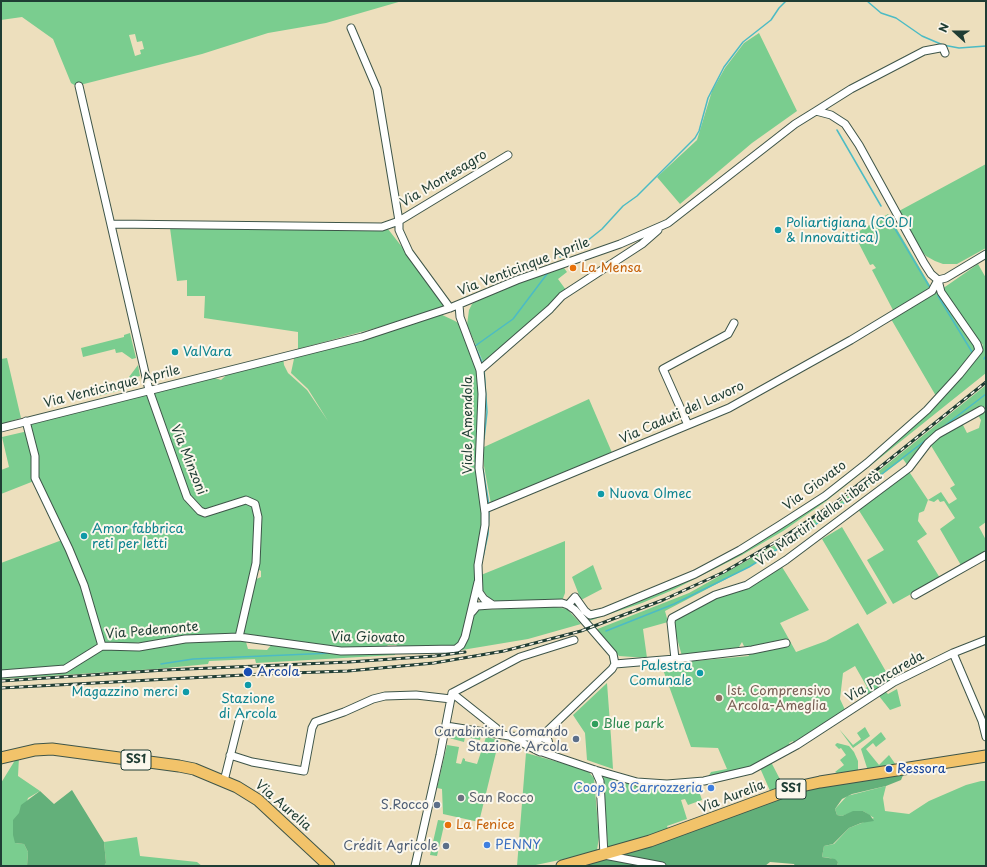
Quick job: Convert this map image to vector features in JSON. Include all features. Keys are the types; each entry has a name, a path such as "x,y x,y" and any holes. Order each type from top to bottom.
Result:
{"main road":[{"name":"Via Aurelia","path":"1,758 35,750 65,750 186,767 224,781 258,800 329,866"},
{"name":"Via Aurelia","path":"562,866 695,826 797,788 820,782 986,756"}],"street":[{"path":"112,224 382,227 399,221 377,89 351,28"},
{"name":"Via Venticinque Aprile","path":"1,428 26,420 362,337 459,305 517,280 661,227 795,124 851,89 924,51 943,48 945,53"},
{"path":"79,86 149,390"},
{"path":"816,111 830,115 845,124 859,145 924,263 931,274 938,280 946,278 986,254"},
{"name":"Via Montesagro","path":"450,308 409,252 399,230 399,221 508,155"},
{"path":"483,367 550,309 562,296 642,244 661,227"},
{"name":"Via Caduti del Lavoro","path":"488,508 729,408 851,340 932,291 938,280"},
{"name":"Via Giovato","path":"568,605 575,597 584,611 590,615 596,614 643,597 695,574 780,525 825,496 927,410 959,375 979,350 977,344 941,292 938,280"},
{"name":"Viale Amendola","path":"459,305 460,317 483,367 483,406 479,468 488,508 478,564 478,582 479,592 484,599 493,605"},
{"path":"688,425 664,369 728,334 734,323"},
{"name":"Via Minzoni","path":"149,390 187,497 193,505 200,512 205,513 246,500 255,504 258,517 256,563 238,637"},
{"name":"Via Martiri della Libertà","path":"675,659 671,622 673,617 715,595 747,585 786,560 909,468 928,443 938,434 981,410"},
{"path":"26,420 35,456 35,478 69,549 84,585 102,646"},
{"path":"915,595 984,556"},
{"name":"Via Giovato","path":"238,637 341,651 456,649 462,646 478,582"},
{"path":"471,613 477,606 562,603 568,605 575,610 613,654 615,664"},
{"name":"Via Pedemonte","path":"1,674 65,668 102,646 139,647 185,639 238,637"},
{"path":"230,755 252,762 304,771 313,724 317,721 351,709 373,699 385,696 451,696 520,657 574,640"},
{"name":"Via Porcareda","path":"572,762 638,782 667,784 704,781 751,770 797,745 894,682 953,653 986,640"},
{"path":"540,751 535,744 539,738 555,725 615,664 752,650 786,643"},
{"path":"953,653 982,721 986,737"},
{"path":"415,866 446,726 451,696"},
{"path":"451,696 496,728 501,734"},
{"path":"224,781 240,717"},
{"path":"540,751 548,750 555,725"},
{"path":"446,726 509,736 539,738 549,742 557,752 572,762"},
{"path":"509,736 540,751 572,762"},
{"path":"595,770 600,781 604,854 662,866"}],"green space":[{"path":"1,1 402,1 326,23 268,33 202,54 76,86 71,83 53,39 22,17 1,20","holes":["135,34 137,42 142,41 144,49 140,50 141,54 135,56 129,35"]},
{"path":"759,33 797,111 752,143 680,204 657,177 697,140 712,91 725,68 744,43"},
{"path":"986,164 986,248 957,264 943,264 926,256 917,246 899,211"},
{"path":"888,214 931,287 930,290 894,312 872,270 876,268 873,264 870,265 855,236 856,233"},
{"path":"384,224 450,308 298,349 298,332 204,318 205,296 187,296 187,280 177,281 170,228"},
{"path":"978,264 986,278 986,373 825,502 783,531 742,555 675,589 642,603 589,621 572,604 574,600 589,616 719,563 868,464 966,369 983,345 969,330 942,289"},
{"path":"564,268 567,272 558,279 566,290 549,308 484,364 467,325 469,310 472,304 477,300 543,273"},
{"path":"937,290 976,346 975,351 936,396 891,319"},
{"path":"438,313 463,326 480,370 478,452 485,513 477,582 461,645 402,650 396,645 388,645 383,650 341,651 240,636 252,581 261,577 261,571 256,568 256,504 246,499 228,505 224,503 219,505 218,509 205,512 188,497 150,390 215,374 215,378 221,380 233,369 283,357 284,365 288,373 307,390 328,421 308,389 291,373 295,354"},
{"path":"130,333 136,358 132,359 122,352 116,353 115,349 83,357 81,348 124,337 124,335"},
{"path":"7,358 21,418 1,424 1,359"},
{"path":"138,365 140,376 132,378 134,387 98,396 94,394 93,391 130,381 129,377"},
{"path":"986,385 986,406 937,433 908,466 903,459 810,529 749,567 665,611 668,622 643,629 647,658 619,656 595,630 689,593 784,540 839,503"},
{"path":"148,391 186,498 199,512 246,501 254,505 256,563 238,636 103,645 85,585 38,477 28,422"},
{"path":"589,399 613,455 491,504 484,466 484,447"},
{"path":"986,410 986,522 979,527 986,540 986,553 962,567 940,529 955,518 944,501 940,502 938,499 934,502 928,500 941,492 949,504 957,499 950,488 955,485 930,444 937,437 962,423 967,433 979,428 981,420 978,415"},
{"path":"28,431 34,456 34,481 1,494 1,470 9,467 2,437"},
{"path":"908,470 928,500 924,511 919,513 918,521 927,534 917,541 940,578 893,604 867,560 884,550 858,509"},
{"path":"842,527 887,603 867,615 822,539"},
{"path":"62,540 83,586 99,642 94,650 65,667 1,672 1,563"},
{"path":"565,541 565,593 562,601 498,602 489,598 481,588 481,575"},
{"path":"593,565 602,589 581,600 572,577"},
{"path":"782,567 809,610 780,623 796,652 826,641 858,623 892,682 868,695 865,689 867,687 855,666 843,673 840,699 846,712 795,745 793,741 789,743 791,747 750,769 707,779 711,772 727,769 718,748 691,747 661,664 749,656 742,642 739,647 722,651 682,656 672,621 716,597 733,593 749,586"},
{"path":"555,607 567,609 581,624 528,639 462,650 466,640 471,616 477,610"},
{"path":"235,639 246,642 248,649 267,650 273,643 395,652 395,655 256,663 255,659 209,661 208,664 156,669 1,679 1,676 64,671 103,648"},
{"name":"Blue park","path":"607,683 613,769 587,760 585,733 573,715"},
{"path":"897,689 901,706 890,710 879,696 885,691 888,694"},
{"path":"865,727 870,736 853,748 839,729 853,745 861,739 857,733"},
{"path":"459,732 481,736 480,740 465,737 464,742 449,738"},
{"path":"881,732 886,739 876,747 873,743 866,749 879,765 889,755 896,765 868,771 861,749"},
{"name":"San Rocco","path":"486,737 499,740 479,822 443,814 442,789 437,788 447,745 459,747 456,763 461,764 463,758 465,761 477,764"},
{"path":"837,743 849,746 854,752 858,761 858,771 835,772 844,765 840,760 846,755 841,748 839,749 835,745"},
{"path":"526,753 587,770 594,778 599,837 597,850 593,853 531,866 517,866"},
{"path":"17,757 19,757 18,776 40,791 28,798 15,843 24,844 28,852 27,866 1,866 1,783"},
{"path":"771,762 784,787 771,793 760,768"},
{"path":"904,773 901,780 886,786 852,794 842,799 835,809 837,815 842,816 853,811 863,811 870,815 874,821 861,823 849,828 833,844 824,846 822,857 835,859 838,862 837,866 795,866 794,864 770,862 765,866 576,866 811,788"},
{"path":"603,775 697,785 702,800 688,805 685,799 681,800 687,819 667,826 669,831 608,849"},
{"path":"986,781 986,866 837,866 838,862 830,858 822,857 824,846 834,844 849,828 874,818 863,811 853,812 842,816 837,815 835,809 847,796 886,786 883,798 885,811 909,814 929,801 966,785"},
{"path":"72,790 104,842 106,863 104,866 27,866 28,852 24,844 15,843 13,835 13,820 19,813 21,805 40,791 54,804"},
{"path":"438,820 445,821 437,856 430,855"},
{"path":"137,837 140,856 197,862 202,866 104,866 106,863 104,842"}],"waterway":[{"path":"560,257 582,245 602,229 623,206 637,196 695,138 699,131 708,98 724,67 743,42 771,20 786,1"},
{"path":"867,1 881,13 896,18 922,36 943,45 959,48 986,46"},
{"path":"837,130 881,206"},
{"path":"888,217 929,286"},
{"path":"483,364 475,346 513,319 547,274"},
{"path":"938,296 972,352"},
{"path":"484,369 487,412 484,439"},
{"path":"606,631 674,604 749,567 810,529 986,394"},
{"path":"483,469 489,505"},
{"path":"483,557 488,534 489,510"},
{"path":"161,664 193,659 333,653"}],"railway":[{"path":"1,688 348,671 434,663 504,651 581,631 663,600 724,572 779,540 839,500 986,382"},
{"path":"1,681 165,670 349,662 435,656 465,652"}],"place":[{"name":"Poliartigiana (CO.DI & Innovaittica)","path":"778,230"},
{"name":"La Mensa","path":"573,268"},
{"name":"ValVara","path":"175,352"},
{"name":"Nuova Olmec","path":"601,494"},
{"name":"Amor fabbrica reti per letti","path":"84,536"},
{"name":"Arcola","path":"248,672"},
{"name":"Palestra Comunale","path":"700,673"},
{"name":"Stazione di Arcola","path":"248,685"},
{"name":"Magazzino merci","path":"186,692"},
{"name":"Ist. Comprensivo Arcola-Ameglia","path":"719,698"},
{"name":"Blue park","path":"595,724"},
{"name":"Carabinieri Comando Stazione Arcola","path":"576,739"},
{"name":"Ressora","path":"889,769"},
{"name":"Coop 93 Carrozzeria","path":"711,788"},
{"name":"San Rocco","path":"461,798"},
{"name":"S.Rocco","path":"437,805"},
{"name":"La Fenice","path":"448,825"},
{"name":"PENNY","path":"487,845"},
{"name":"Crédit Agricole","path":"446,846"}]}
